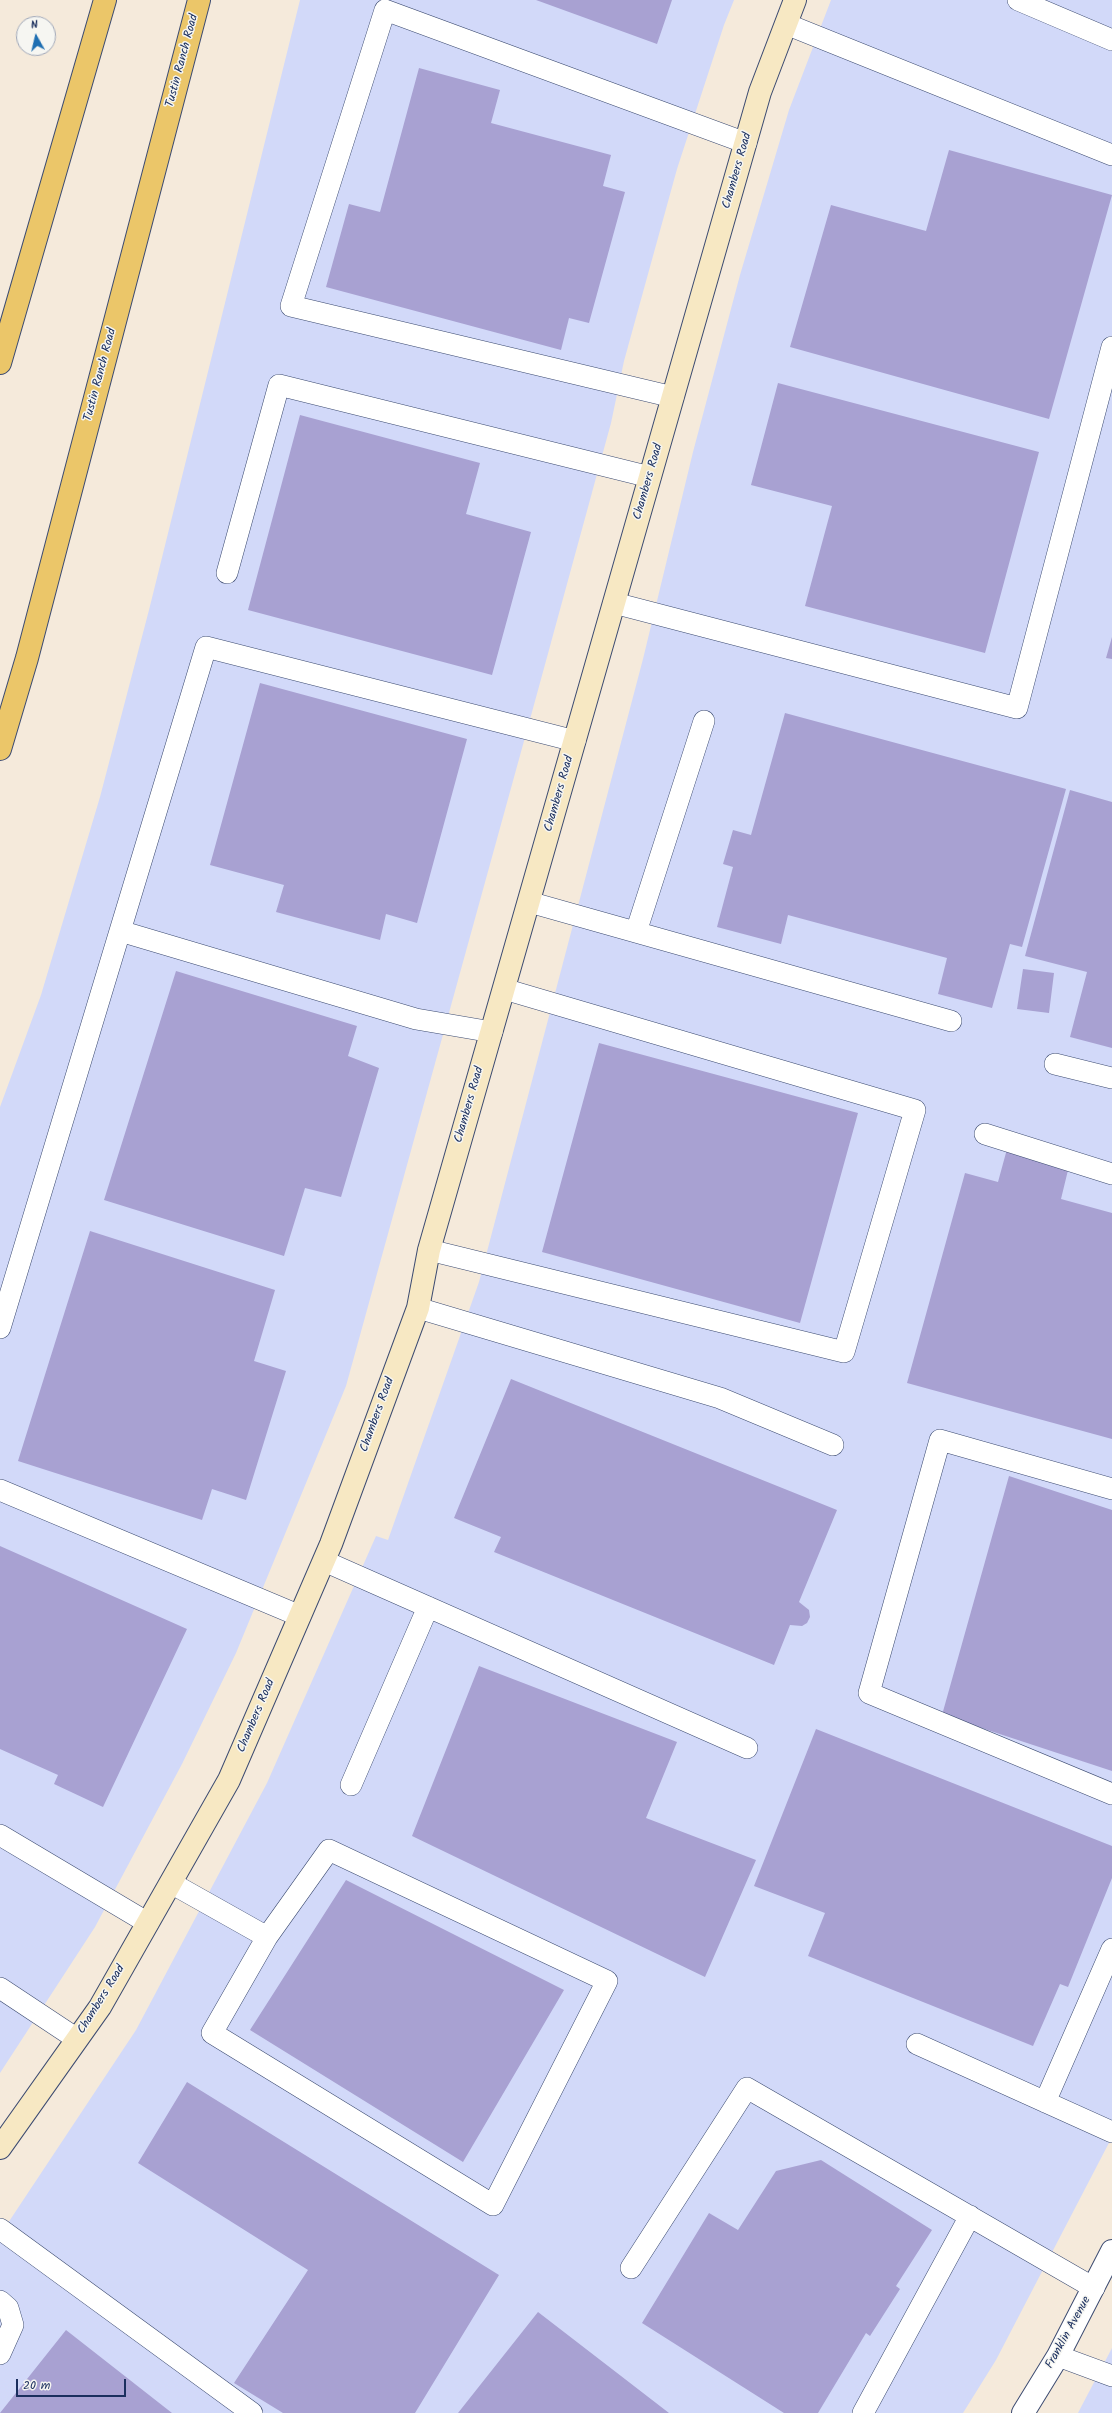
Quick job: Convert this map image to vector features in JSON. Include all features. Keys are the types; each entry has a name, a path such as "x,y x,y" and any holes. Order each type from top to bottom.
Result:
{"main road":[{"path":"0,363 105,0"},
{"name":"Tustin Ranch Road","path":"0,749 27,658 199,0"}],"street":[{"name":"Chambers Road","path":"0,2148 100,2007 229,1780 324,1562 418,1308 429,1250 760,92 795,0"},
{"name":"Franklin Avenue","path":"1023,2413 1058,2356 1112,2251"}],"lane":[{"path":"1018,0 1112,40"},
{"path":"673,398 291,306 385,10 746,143"},
{"path":"786,24 1112,155"},
{"path":"614,603 1017,708 1112,347"},
{"path":"227,573 279,385 650,477"},
{"path":"0,1328 206,647 575,741"},
{"path":"636,932 704,721"},
{"path":"529,902 951,1021"},
{"path":"120,931 416,1019 492,1032"},
{"path":"429,1250 844,1352 915,1110 504,989"},
{"path":"1056,1064 1112,1078"},
{"path":"985,1134 1112,1174"},
{"path":"418,1308 720,1398 833,1445"},
{"path":"1112,1489 940,1440 869,1693 1112,1794"},
{"path":"0,1490 300,1616"},
{"path":"324,1562 747,1748"},
{"path":"351,1785 428,1607"},
{"path":"0,1835 148,1923"},
{"path":"329,1850 607,1982 493,2205 212,2033 267,1936 329,1850"},
{"path":"171,1882 267,1936"},
{"path":"1045,2102 1112,1950"},
{"path":"0,1988 77,2039"},
{"path":"917,2044 1112,2132"},
{"path":"631,2268 747,2088 1094,2288"},
{"path":"863,2413 970,2216"},
{"path":"0,2229 252,2413"},
{"path":"0,2301 8,2308 13,2325 0,2354"},
{"path":"1058,2356 1112,2376"}],"shaded area":[{"path":"300,0 734,0 724,25 677,169 624,361 611,423 346,1386 236,1653 182,1764 95,1927 0,2073 0,1107 41,995 100,797 149,610"},
{"path":"831,0 1112,0 1112,2137 996,2360 963,2413 0,2413 0,2235 136,2030 267,1783 376,1536 388,1540 479,1282 643,659 693,452 740,275 789,110"},
{"path":"1112,2348 1112,2413 1078,2413 1079,2411"}],"building":[{"path":"536,0 672,0 657,44"},
{"path":"419,68 500,90 491,123 611,155 603,186 625,192 589,323 569,318 561,350 326,287 349,204 380,212"},
{"path":"949,150 1112,195 1049,419 790,347 831,205 926,231"},
{"path":"778,383 1039,452 985,653 805,606 832,506 751,485"},
{"path":"300,415 480,463 466,514 531,532 492,675 248,610"},
{"path":"1112,637 1112,659 1106,658"},
{"path":"260,683 467,739 417,923 386,914 380,940 276,912 284,885 210,865"},
{"path":"785,713 1066,789 1022,947 1010,944 992,1008 938,994 947,958 788,915 781,944 717,927 733,867 723,864 733,830 751,835"},
{"path":"1070,790 1112,802 1112,1048 1070,1037 1087,972 1025,956"},
{"path":"1023,969 1054,973 1049,1013 1017,1009"},
{"path":"176,971 357,1026 348,1056 379,1068 341,1197 305,1188 284,1256 104,1200"},
{"path":"599,1043 858,1113 800,1323 542,1252"},
{"path":"1007,1149 1069,1166 1061,1199 1112,1213 1112,1439 907,1383 965,1173 998,1182"},
{"path":"90,1231 275,1290 254,1361 286,1371 246,1500 212,1489 202,1520 18,1461"},
{"path":"511,1379 837,1510 799,1602 809,1610 810,1617 807,1623 802,1626 790,1625 774,1665 494,1552 501,1537 454,1518"},
{"path":"1009,1476 1112,1510 1112,1771 942,1715"},
{"path":"0,1546 187,1629 103,1807 54,1784 58,1775 0,1749"},
{"path":"479,1666 677,1742 646,1818 756,1860 705,1977 412,1836"},
{"path":"816,1729 1112,1846 1112,1878 1068,1987 1060,1984 1033,2046 808,1956 825,1913 754,1886"},
{"path":"346,1880 564,1990 463,2162 250,2030"},
{"path":"187,2082 499,2275 415,2413 283,2413 234,2383 308,2270 138,2163"},
{"path":"821,2160 932,2230 896,2286 900,2289 870,2336 866,2333 818,2413 784,2413 642,2323 709,2213 738,2230 776,2171"},
{"path":"538,2312 669,2413 458,2413"},
{"path":"66,2330 172,2413 0,2413"}]}
